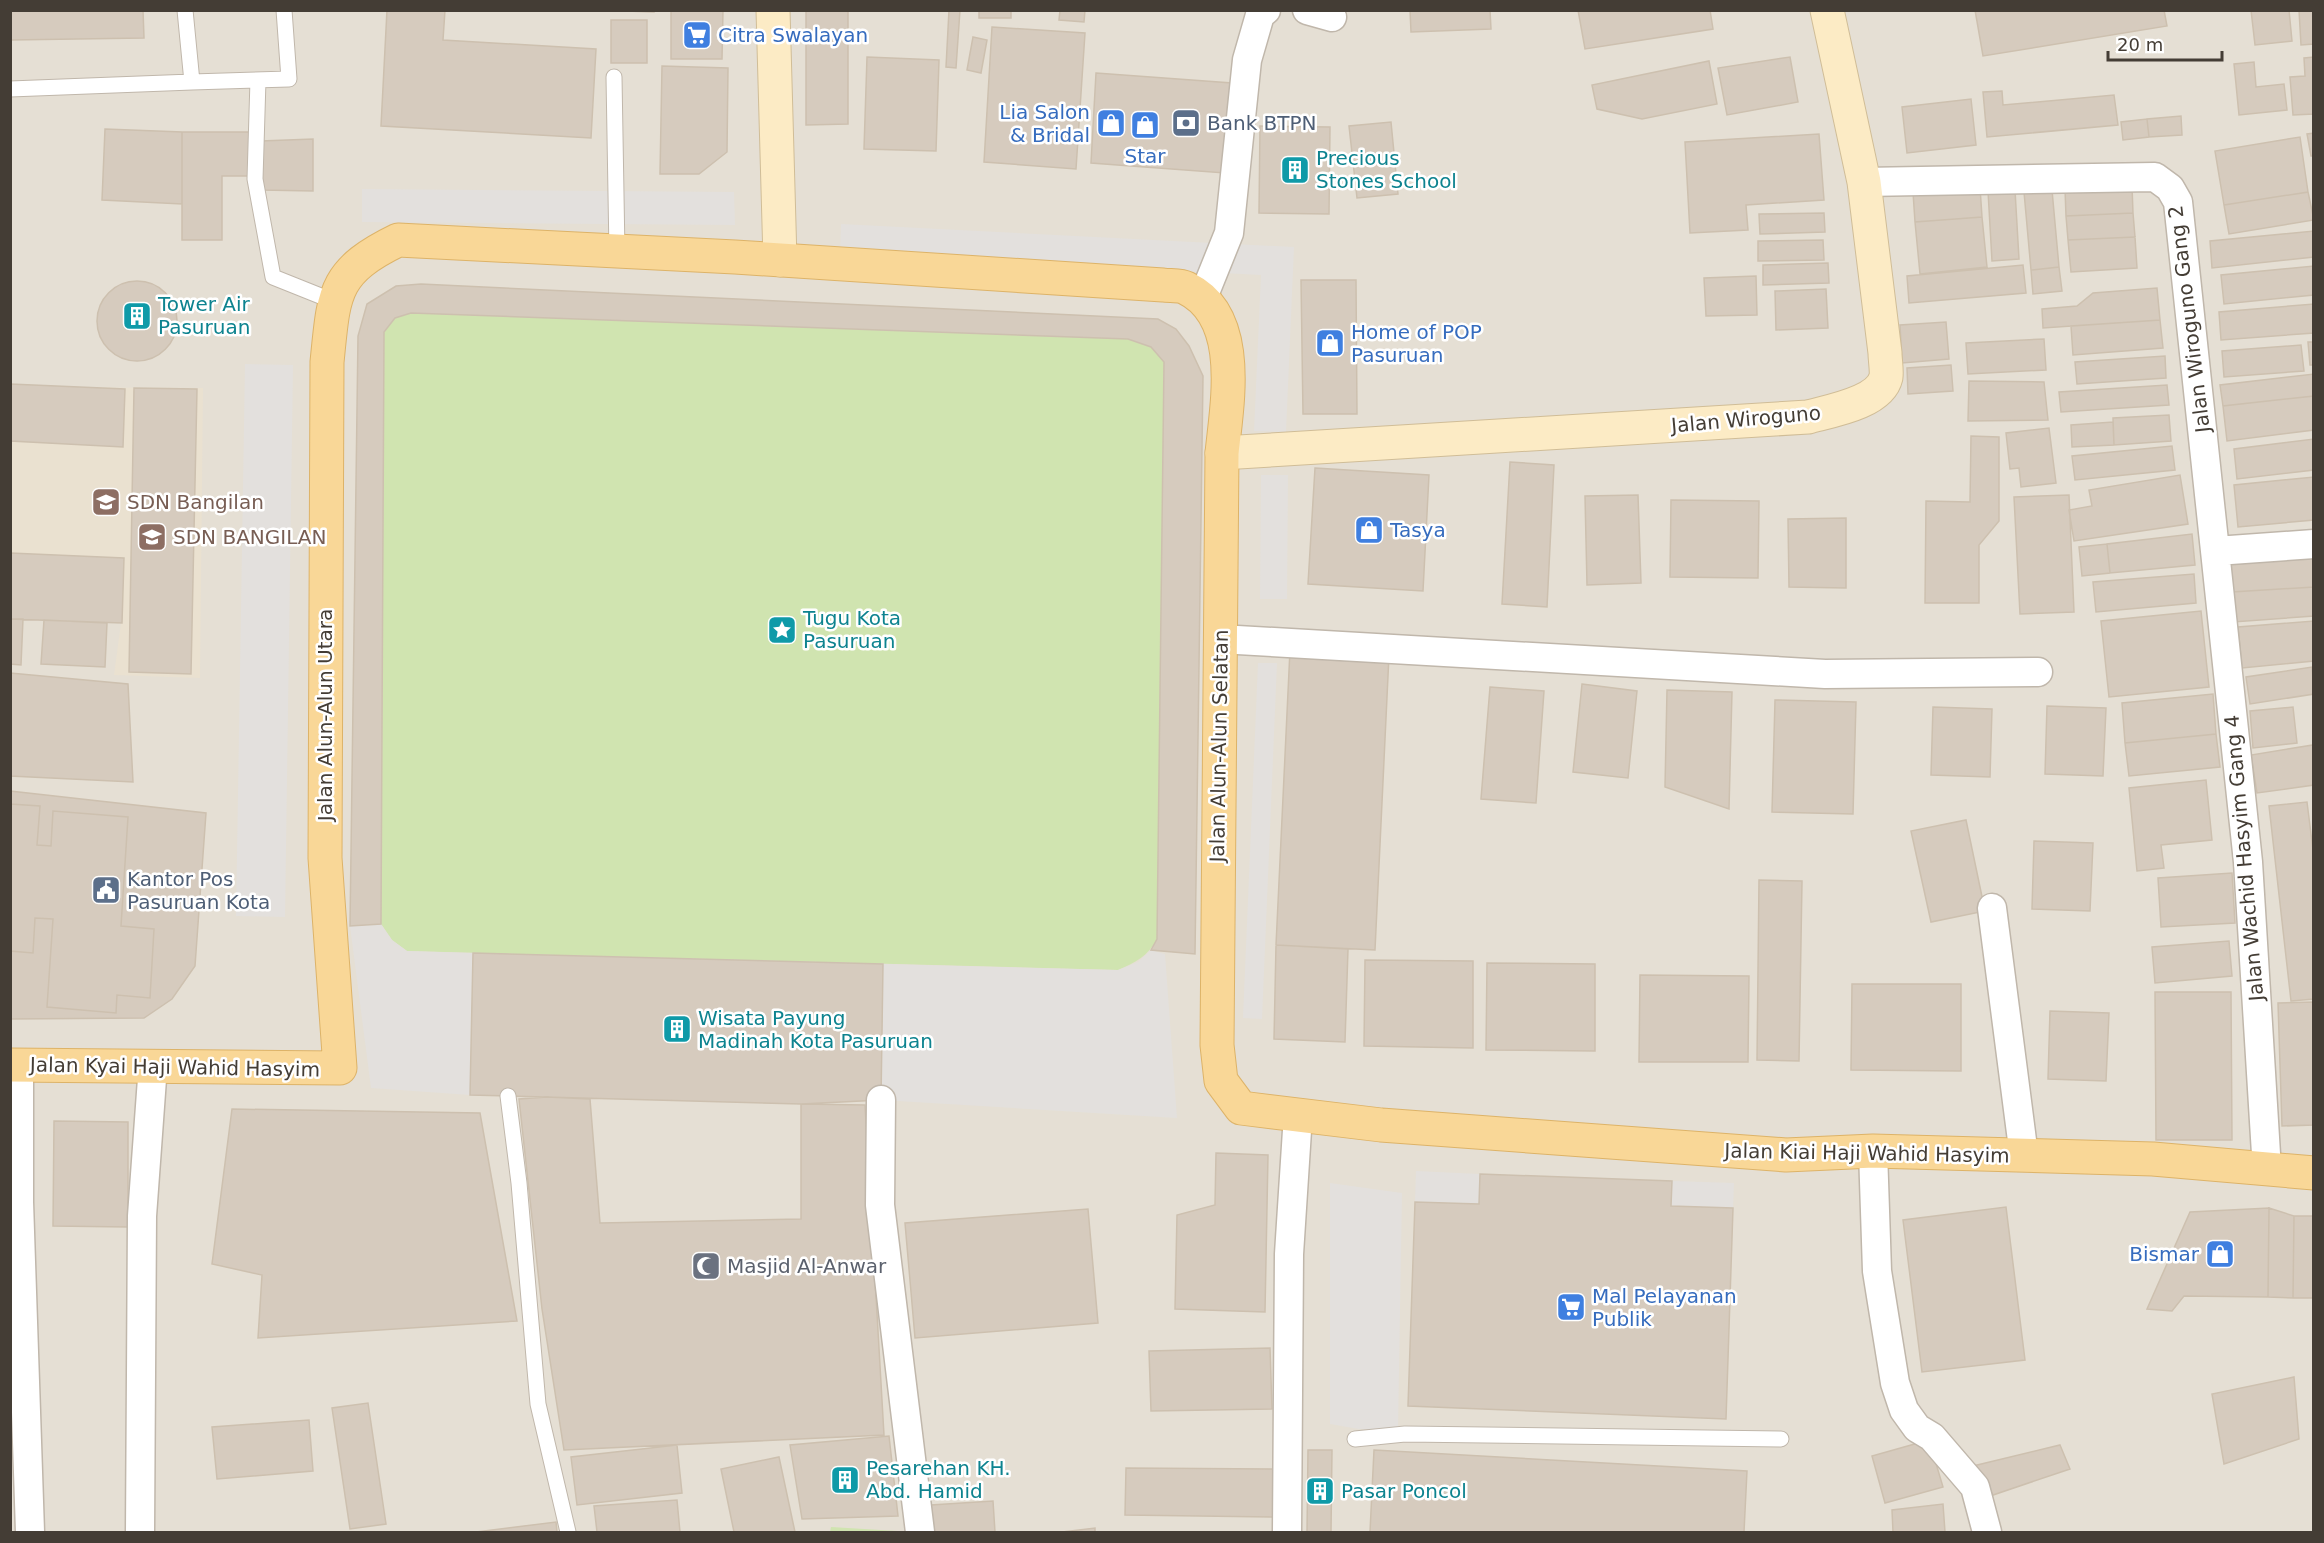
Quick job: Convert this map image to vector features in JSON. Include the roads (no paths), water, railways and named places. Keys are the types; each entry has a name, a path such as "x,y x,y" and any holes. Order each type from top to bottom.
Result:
{"main road":[{"path":"333,301 348,274 370,254 398,240 780,260 1185,287 1202,300"},
{"name":"Jalan Alun-Alun Selatan","path":"1202,300 1224,335 1229,377 1222,453 1217,1045 1221,1081 1241,1108"},
{"name":"Jalan Alun-Alun Utara","path":"333,301 327,362 325,858 340,1068"},
{"name":"Jalan Kyai Haji Wahid Hasyim","path":"15,1065 340,1068"},
{"name":"Jalan Kiai Haji Wahid Hasyim","path":"1241,1108 1380,1125 1786,1155 1873,1151 2153,1159 2313,1173"}],"street":[{"path":"773,10 780,260"},
{"path":"1202,300 1229,233 1247,60 1260,15 1266,10"},
{"name":"Jalan Wiroguno","path":"1222,453 1808,417 1853,405 1878,390 1886,375 1864,182 1827,10"},
{"name":"Jalan Wiroguno Gang 2","path":"1864,182 2155,177 2170,188 2178,202 2183,228 2215,548"},
{"path":"2215,548 2313,544"},
{"name":"Jalan Wachid Hasyim Gang 4","path":"2215,548 2248,862 2267,1170"},
{"path":"1220,639 1825,674 2038,672"},
{"path":"1992,908 2024,1156"},
{"path":"15,1065 30,1533"},
{"path":"140,1533 142,1216 153,1065"},
{"path":"880,1100 880,1205 920,1533"},
{"path":"1287,1533 1289,1254 1298,1115"},
{"path":"1873,1151 1877,1271 1895,1383 1904,1410 1917,1428 1932,1437 1975,1487 1987,1533"}],"lane":[{"path":"185,10 192,82"},
{"path":"10,89 290,79 284,10"},
{"path":"614,77 617,253"},
{"path":"258,80 255,179 273,277 333,301"},
{"path":"508,1096 519,1183 538,1404 568,1533"},
{"path":"1355,1438 1405,1434 1781,1439"}],"place":[{"name":"Citra Swalayan","path":"697,35"},
{"name":"Lia Salon & Bridal","path":"1111,123"},
{"name":"Bank BTPN","path":"1186,123"},
{"name":"Star","path":"1145,125"},
{"name":"Precious Stones School","path":"1295,170"},
{"name":"Tower Air Pasuruan","path":"137,316"},
{"name":"Home of POP Pasuruan","path":"1330,343"},
{"name":"SDN Bangilan","path":"106,502"},
{"name":"Tasya","path":"1369,530"},
{"name":"SDN BANGILAN","path":"152,537"},
{"name":"Tugu Kota Pasuruan","path":"782,630"},
{"name":"Kantor Pos Pasuruan Kota","path":"106,890"},
{"name":"Wisata Payung Madinah Kota Pasuruan","path":"677,1029"},
{"name":"Bismar","path":"2220,1254"},
{"name":"Masjid Al-Anwar","path":"706,1266"},
{"name":"Mal Pelayanan Publik","path":"1571,1307"},
{"name":"Pesarehan KH. Abd. Hamid","path":"845,1480"},
{"name":"Pasar Poncol","path":"1320,1491"}]}
